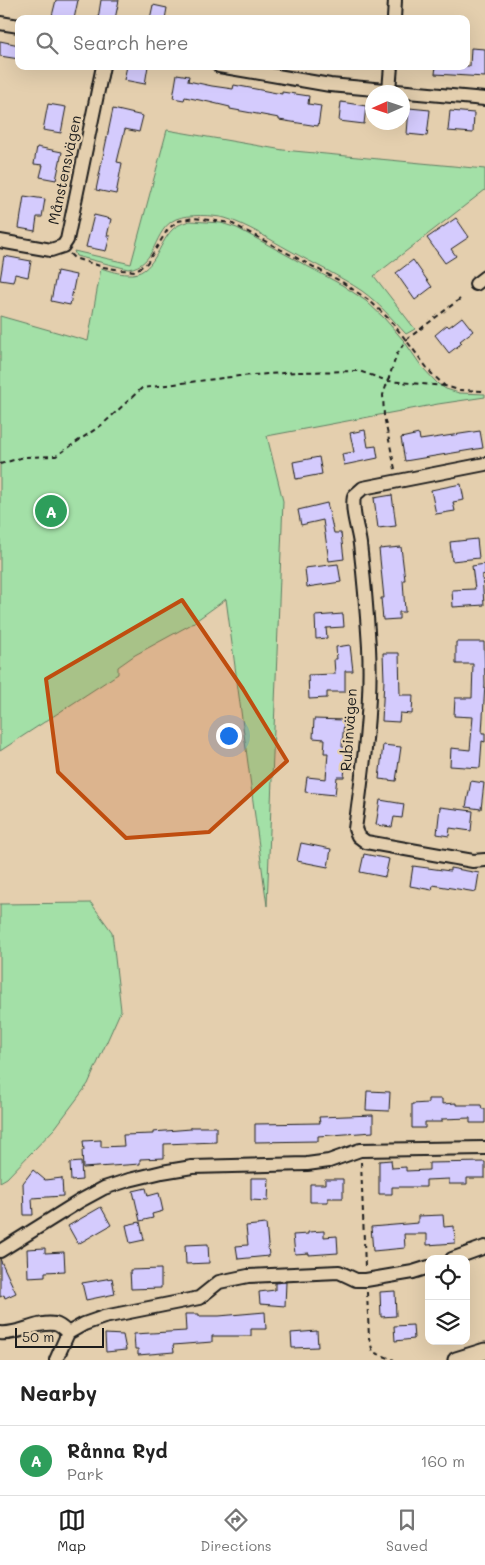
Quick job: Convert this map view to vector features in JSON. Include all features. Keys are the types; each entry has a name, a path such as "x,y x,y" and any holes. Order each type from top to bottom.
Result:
{"street":[{"path":"394,15 395,0"},
{"path":"0,23 15,25"},
{"name":"Månstensvägen","path":"0,241 51,250 63,246 67,240 102,70"},
{"path":"242,70 330,85 365,88"},
{"path":"389,85 391,70"},
{"path":"410,92 485,99"},
{"name":"Rubinvägen","path":"485,464 363,488 354,496 352,506 364,580 369,649 368,715 355,829 358,836 366,842 474,862 485,860"},
{"path":"0,1251 80,1200 104,1188 129,1180 192,1167 307,1164 329,1161 360,1150 485,1148"},
{"path":"464,1255 485,1248"},
{"path":"56,1360 68,1333 84,1324 104,1317 199,1298 219,1282 248,1276 338,1272 356,1280 366,1280 425,1268"},
{"path":"0,1333 18,1332 42,1324 57,1324 68,1333"},
{"path":"460,1359 485,1351"}],"path":[{"path":"68,253 74,258 104,267 135,271 147,263 168,229 178,221 194,218 231,223 342,282 370,301 389,319 431,373 445,386"},
{"path":"396,475 384,416 383,395 397,354 406,340 460,299"},
{"path":"0,464 24,457 56,456 103,424 142,388 239,376 297,372 358,371 388,381 445,386 459,390 485,391"},
{"path":"360,1150 369,1338 373,1352 394,1360"}],"highlighted area":[{"path":"182,600 243,689 287,761 209,832 126,838 58,772 46,679"}],"green space":[{"path":"167,130 283,150 485,169 485,190 374,276 415,329 406,334 385,311 362,291 258,232 225,218 187,216 176,219 168,224 145,261 138,266 128,269 76,256 74,251 131,264"},
{"path":"190,221 221,223 237,228 342,285 366,301 384,318 404,341 422,367 438,384 459,393 485,394 485,397 267,436 283,501 267,906 226,599 190,625 135,655 118,667 118,674 0,751 0,316 88,341 101,268 125,274 144,270 150,265 172,230 180,224"},
{"path":"91,903 112,932 121,1010 88,1084 55,1128 7,1178 0,1182 0,904"}],"building":[{"path":"56,0 78,0 75,15 52,15"},
{"path":"101,0 119,0 116,15 99,15"},
{"path":"153,5 167,8 166,15 151,15"},
{"path":"0,41 15,44 15,58 0,56"},
{"path":"471,48 485,49 485,77 435,74 436,70 470,70"},
{"path":"126,70 147,70 145,84 124,80"},
{"path":"177,74 189,76 188,81 212,86 233,89 234,85 282,94 282,92 309,96 308,104 321,106 318,126 279,120 279,118 230,109 230,107 185,97 184,100 173,98"},
{"path":"341,102 365,106 364,124 339,121"},
{"path":"48,104 66,107 61,133 43,130"},
{"path":"410,108 430,110 427,136 407,134 407,130 410,130"},
{"path":"113,109 143,116 139,132 125,129 117,162 122,163 116,194 96,190"},
{"path":"450,111 474,113 473,133 448,131"},
{"path":"37,147 62,152 56,180 40,177 43,165 34,164"},
{"path":"24,196 45,199 42,217 37,217 35,231 19,228"},
{"path":"94,215 111,219 107,236 110,236 106,251 86,247"},
{"path":"456,218 469,237 451,249 456,256 445,263 427,238"},
{"path":"4,256 31,261 28,277 15,274 13,282 0,280"},
{"path":"413,260 432,287 415,300 396,273"},
{"path":"57,271 76,275 70,305 51,301"},
{"path":"462,317 473,331 449,353 435,335 447,325 449,327"},
{"path":"365,430 368,447 376,446 378,458 344,465 342,454 354,452 350,433"},
{"path":"480,431 483,448 405,461 401,438 419,434 420,440"},
{"path":"319,457 322,474 296,479 293,462"},
{"path":"461,484 464,500 453,502 455,511 436,514 431,490"},
{"path":"392,495 396,526 378,528 374,498"},
{"path":"327,503 334,533 341,533 344,559 329,561 323,520 301,525 298,510"},
{"path":"477,539 479,558 452,561 450,542"},
{"path":"401,547 405,580 403,580 405,612 399,612 399,619 383,620 381,598 384,598 379,549"},
{"path":"338,564 341,582 307,587 305,568"},
{"path":"485,564 485,574 482,575 484,605 453,607 452,590 475,589 472,566"},
{"path":"343,614 344,627 326,628 327,638 316,639 315,616"},
{"path":"456,642 484,642 485,684 482,733 485,733 485,742 482,741 480,768 450,766 451,748 470,750 473,717 454,716 455,698 472,698 473,664 456,664"},
{"path":"350,645 353,671 345,671 345,692 327,692 327,698 309,699 308,675 335,674 334,659 337,659 336,647"},
{"path":"383,653 399,653 400,695 413,695 412,714 400,713 399,722 382,721"},
{"path":"314,719 344,720 342,747 347,747 344,777 337,777 335,795 305,792 307,777 326,779 328,753 324,753 325,739 313,738"},
{"path":"383,745 401,747 396,781 379,779"},
{"path":"471,781 484,783 481,809 466,807"},
{"path":"380,800 404,804 402,818 394,817 392,827 376,825"},
{"path":"440,807 473,811 471,831 450,828 449,836 437,834"},
{"path":"301,843 331,849 328,867 297,861"},
{"path":"364,854 389,859 385,877 360,872"},
{"path":"413,866 450,871 450,868 479,873 476,892 433,885 432,890 410,886"},
{"path":"367,1091 390,1092 389,1111 366,1110"},
{"path":"428,1099 442,1099 442,1104 481,1105 482,1109 485,1109 485,1123 470,1123 470,1118 442,1119 442,1122 425,1122 425,1128 412,1128 412,1104 428,1103"},
{"path":"373,1115 373,1132 318,1136 318,1141 255,1142 255,1124 320,1123 319,1117"},
{"path":"191,1127 216,1127 216,1142 164,1144 164,1158 140,1159 140,1164 83,1168 83,1141 101,1140 101,1147 124,1146 123,1135 153,1134 153,1132 191,1129"},
{"path":"391,1160 392,1168 406,1167 406,1171 429,1170 429,1163 485,1162 485,1178 467,1178 467,1184 449,1184 449,1179 426,1180 426,1187 392,1187 392,1194 379,1194 379,1161"},
{"path":"81,1162 82,1180 71,1181 70,1163"},
{"path":"33,1170 45,1180 62,1178 63,1196 32,1198 33,1215 24,1215 23,1183"},
{"path":"251,1178 269,1178 268,1201 251,1200"},
{"path":"325,1179 343,1179 343,1198 328,1198 328,1202 310,1202 310,1184 325,1184"},
{"path":"146,1188 148,1196 159,1193 163,1211 152,1214 153,1218 140,1221 133,1191"},
{"path":"101,1207 111,1225 78,1244 68,1226"},
{"path":"443,1215 444,1227 454,1226 455,1243 427,1245 427,1234 404,1234 405,1248 373,1251 371,1227 418,1223 418,1216"},
{"path":"140,1222 144,1240 130,1243 126,1225"},
{"path":"266,1224 269,1256 238,1259 236,1246 248,1245 246,1226"},
{"path":"324,1231 324,1237 337,1236 338,1253 295,1254 293,1235"},
{"path":"208,1244 209,1263 186,1264 185,1245"},
{"path":"45,1248 45,1253 64,1252 65,1271 45,1272 45,1276 28,1277 27,1249"},
{"path":"0,1259 16,1293 5,1298 4,1295 0,1297"},
{"path":"161,1269 161,1288 131,1289 130,1270"},
{"path":"112,1278 115,1294 86,1300 82,1283"},
{"path":"286,1282 285,1306 260,1304 259,1292 275,1290 275,1283"},
{"path":"395,1291 396,1316 381,1317 380,1292"},
{"path":"265,1312 266,1329 251,1329 251,1336 212,1336 212,1342 173,1345 174,1352 138,1355 138,1349 135,1349 134,1334 186,1331 185,1314 219,1316"},
{"path":"413,1325 414,1339 395,1341 394,1326"},
{"path":"317,1331 318,1347 292,1348 291,1333"},
{"path":"105,1334 123,1335 126,1350 106,1352"}],"place":[{"name":"Rånna Ryd","path":"51,511"}]}
